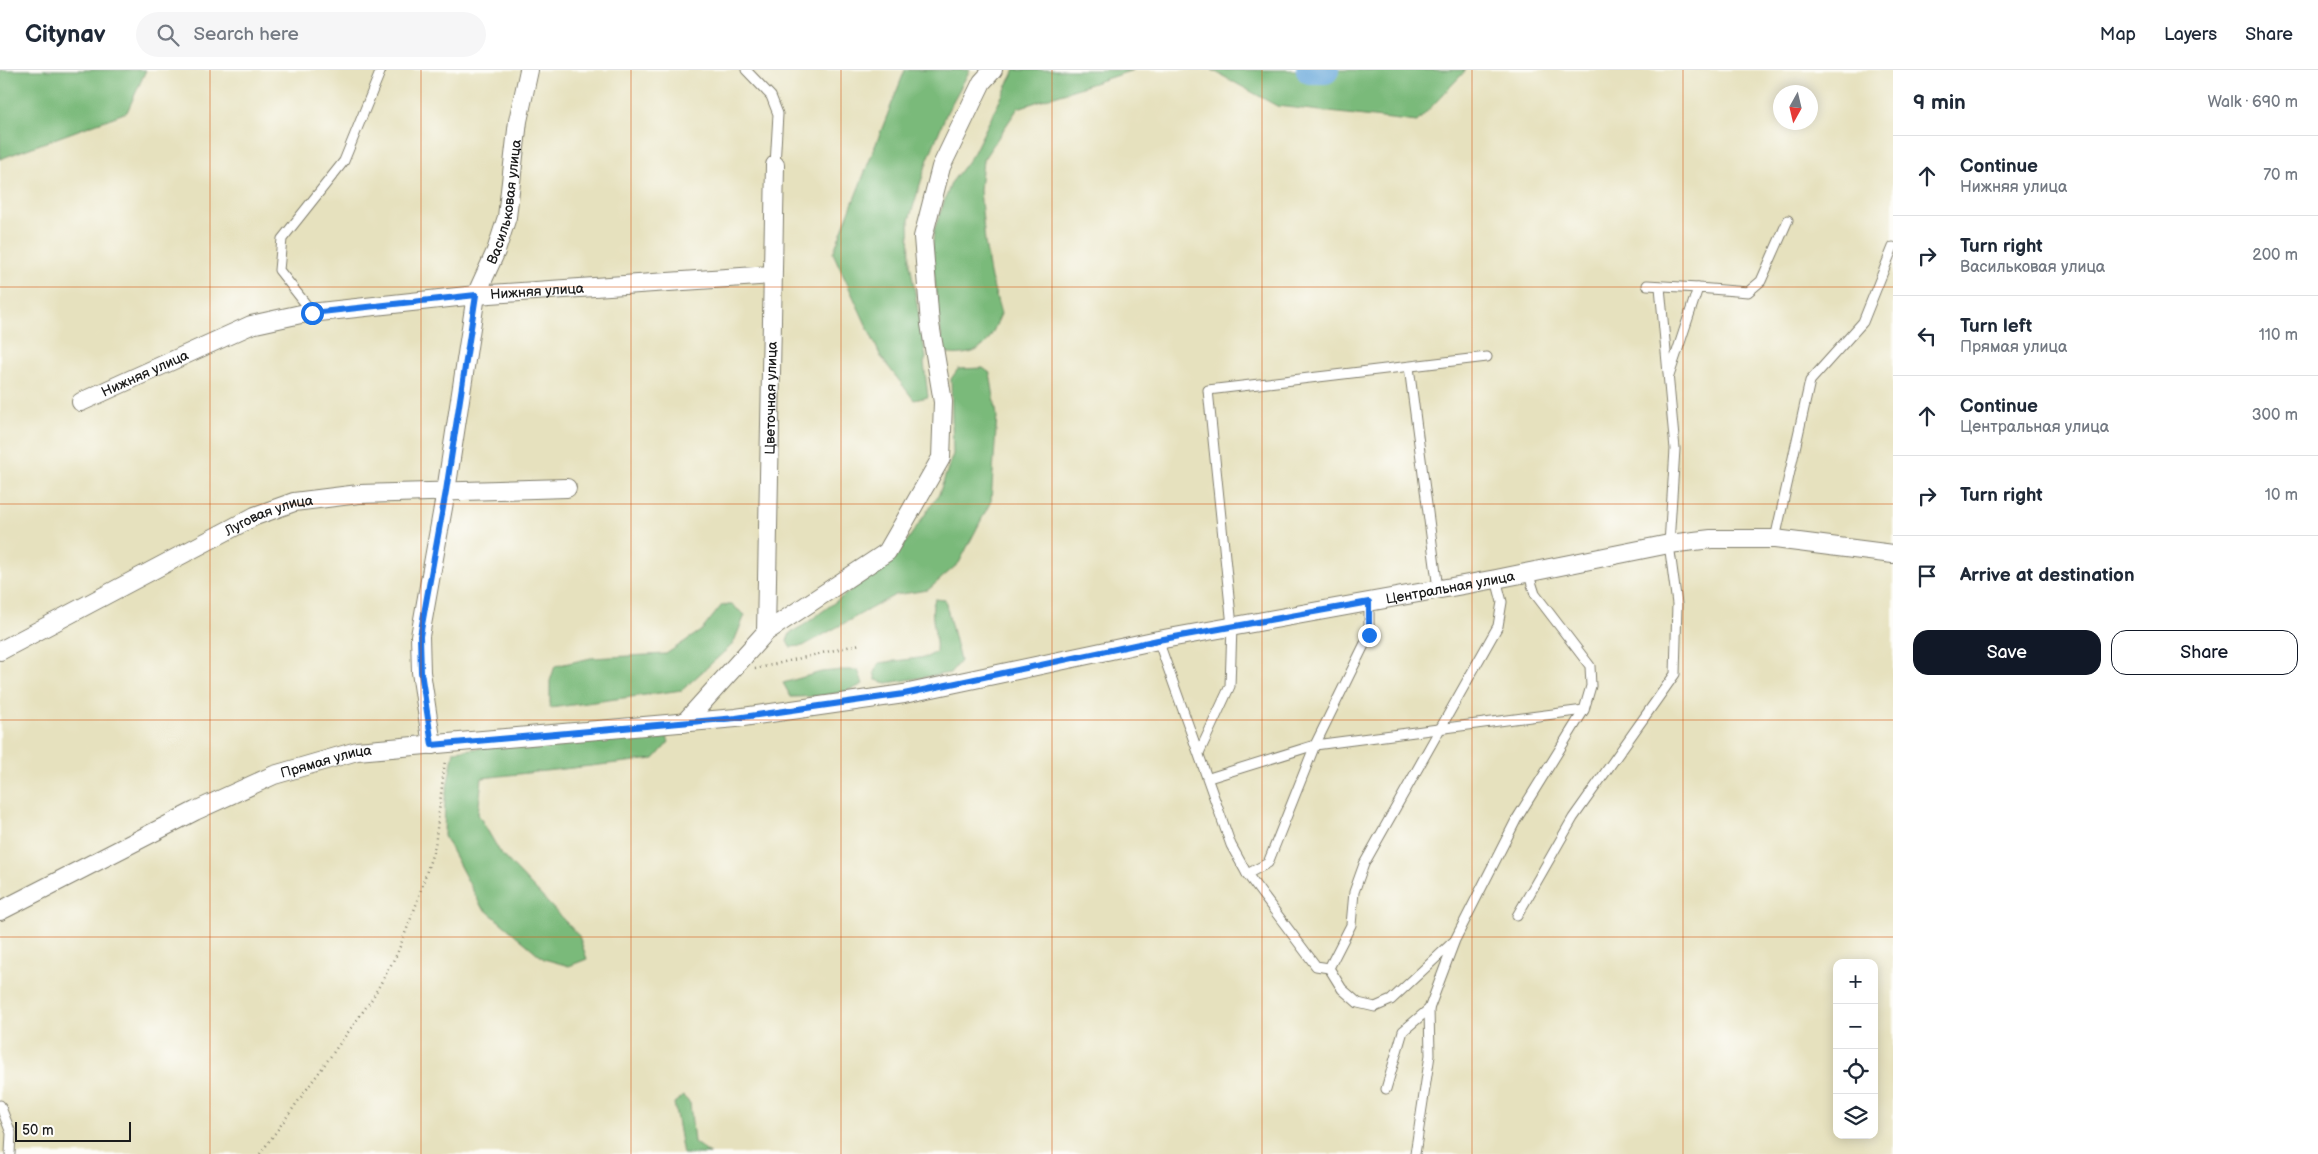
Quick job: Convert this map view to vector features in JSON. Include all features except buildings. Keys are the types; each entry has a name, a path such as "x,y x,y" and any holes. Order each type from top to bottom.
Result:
{"street":[{"name":"Васильковая улица","path":"439,744 421,672 420,636 446,491 476,295 496,251 507,217 518,121 529,70"},
{"path":"684,722 766,632 886,552 941,458 943,402 930,324 923,237 941,167 982,82 993,70"},
{"name":"Цветочная улица","path":"766,632 775,165"},
{"name":"Нижняя улица","path":"81,402 251,325 312,313 476,295 772,275"},
{"name":"Луговая улица","path":"0,651 263,513 294,502 359,494 567,488"},
{"name":"Центральная улица","path":"684,722 736,718 904,694 1158,640 1496,579 1669,544 1711,539 1774,539 1892,551"},
{"name":"Прямая улица","path":"0,912 196,810 274,775 357,751 684,722"}],"lane":[{"path":"312,313 279,270 282,239 344,161 381,70"},
{"path":"746,70 771,96 778,114 775,165"},
{"path":"1647,285 1748,292 1761,282 1788,220"},
{"path":"1774,539 1810,381 1863,322 1893,248"},
{"path":"1517,916 1573,818 1675,674 1677,604 1669,544 1675,449 1667,380 1660,287"},
{"path":"1667,380 1698,288"},
{"path":"1199,753 1230,686 1232,626 1208,390 1409,368 1487,357"},
{"path":"1409,368 1438,589"},
{"path":"1414,1154 1430,1055 1429,1009 1455,940 1516,820 1584,710 1591,686 1590,666 1535,594 1528,572"},
{"path":"1329,968 1350,925 1354,892 1364,864 1498,626 1502,602 1496,579"},
{"path":"1248,874 1268,863 1315,745 1369,635 1369,602"},
{"path":"1158,640 1209,778 1231,845 1248,874 1316,966 1329,968 1342,989 1358,1003 1375,1007 1391,1000 1455,940"},
{"path":"1209,778 1315,745 1584,710"},
{"path":"1386,1089 1402,1031 1429,1009"},
{"path":"0,1105 11,1133 10,1154"}],"path":[{"path":"740,660 749,669 762,668 860,644"},
{"path":"260,1154 372,999 397,954 415,908 435,846 439,744"}],"green space":[{"path":"0,70 146,70 127,112 0,159"},
{"path":"905,70 970,70 947,112 928,159 909,220 910,263 926,358 924,363 928,397 914,400 881,357 833,253"},
{"path":"1015,70 1133,70 1018,108 983,160 980,190 985,242 990,274 1001,314 988,341 978,350 957,355 950,354 943,351 932,256 934,230 951,183 973,154"},
{"path":"1212,70 1466,70 1417,122 1277,106"},
{"path":"983,368 990,373 997,416 991,501 959,563 928,590 895,595 803,646 790,647 787,641 790,633 804,625 896,557 939,494 953,454 951,379 958,369"},
{"path":"935,599 945,600 960,661 950,673 887,683 876,680 874,672 879,663 927,657 936,652 932,611"},
{"path":"722,605 732,605 745,615 733,644 682,690 550,708 550,681 555,666 591,658 666,654 702,630"},
{"path":"858,670 863,684 838,693 791,697 783,683 821,672"},
{"path":"663,728 669,742 654,759 482,778 478,814 500,852 579,936 587,959 569,966 544,959 481,906 444,836 445,798 454,751"},
{"path":"683,1096 690,1103 694,1142 710,1154 683,1154 674,1103"}],"waterway":[{"path":"1310,70 1325,70"}],"route":[{"path":"312,313 476,295 446,491 420,636 421,672 432,745 736,718 904,694 1158,640 1369,602 1369,635"}]}
